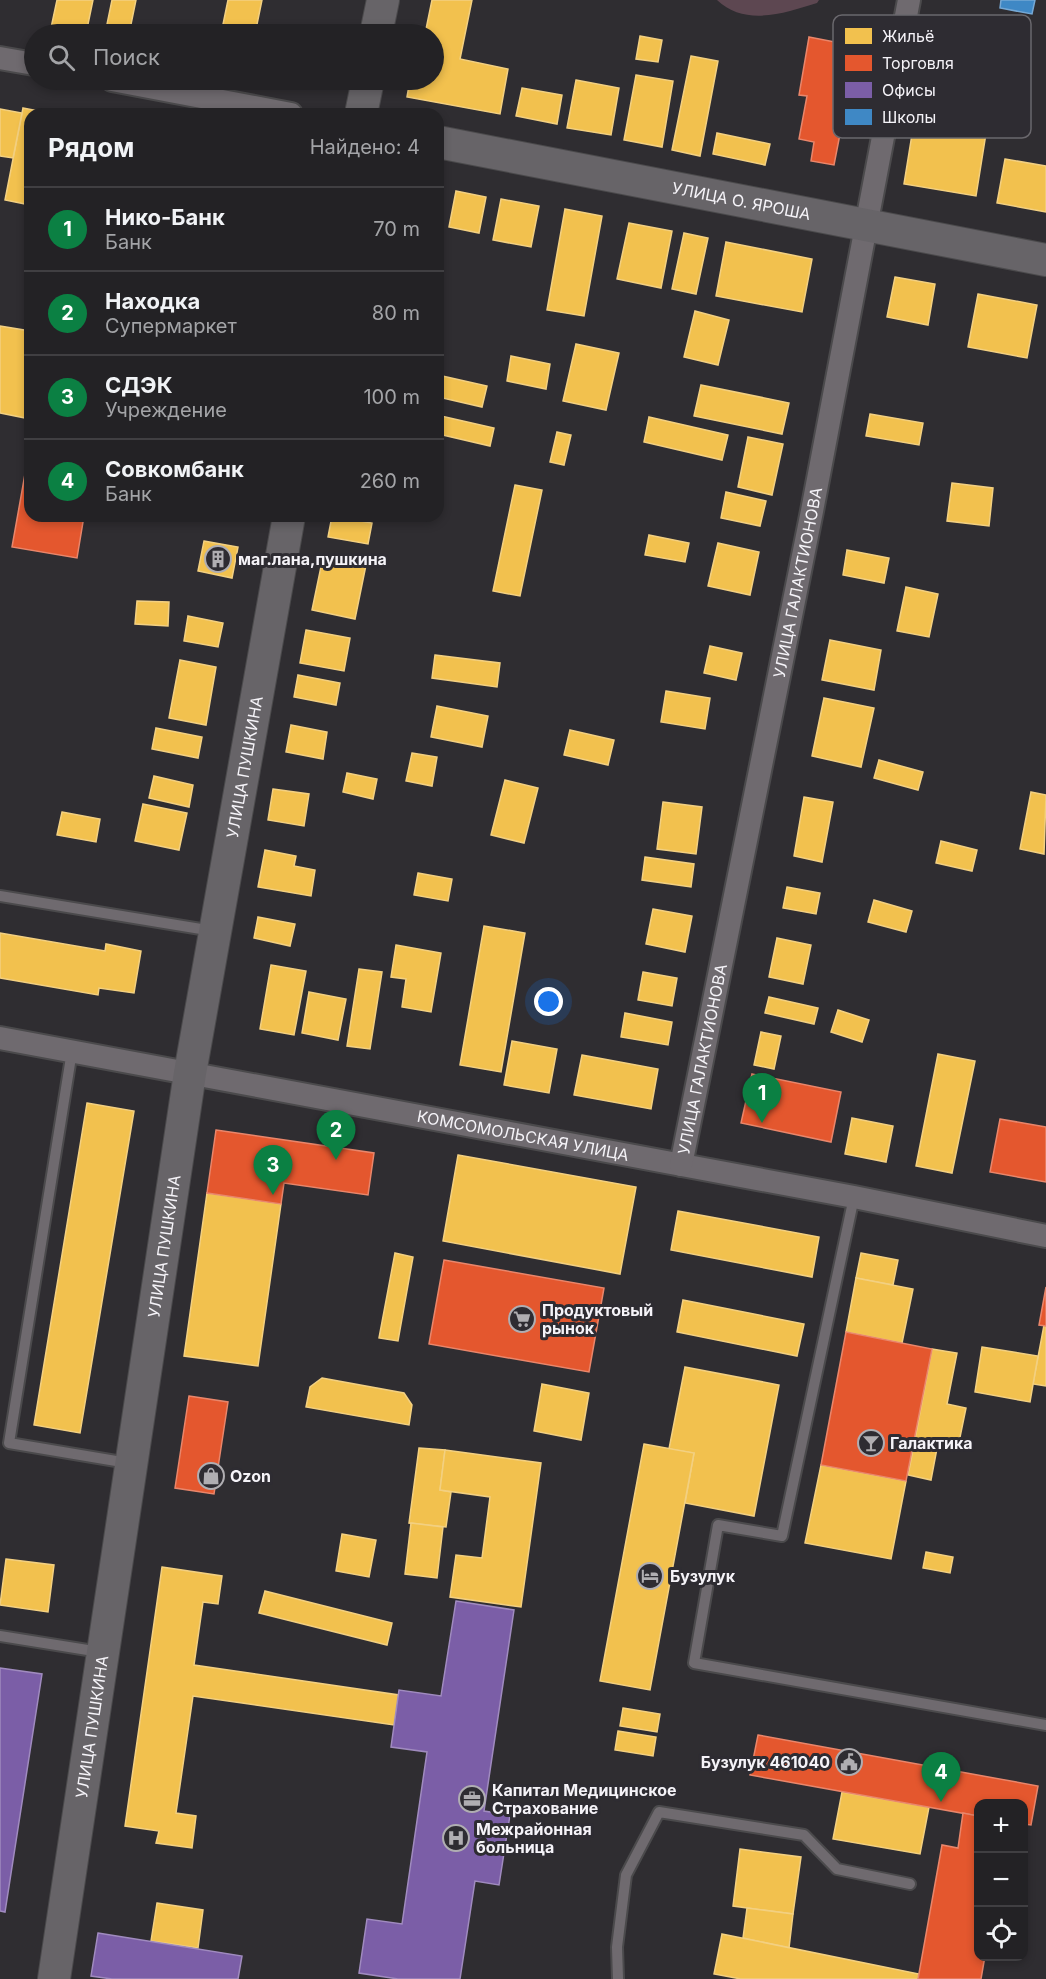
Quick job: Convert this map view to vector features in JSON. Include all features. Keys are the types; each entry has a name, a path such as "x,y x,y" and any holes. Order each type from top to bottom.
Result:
{"main road":[{"path":"378,24 383,0"},
{"path":"363,108 366,90"},
{"name":"УЛИЦА О. ЯРОША","path":"444,143 1046,260"},
{"name":"УЛИЦА ПУШКИНА","path":"54,1979 190,1073 289,522"}],"street":[{"name":"УЛИЦА ГАЛАКТИОНОВА","path":"906,15 909,0"},
{"path":"0,58 24,62"},
{"path":"165,90 259,108"},
{"name":"УЛИЦА ГАЛАКТИОНОВА","path":"681,1165 812,511 883,138"},
{"name":"КОМСОМОЛЬСКАЯ УЛИЦА","path":"0,1038 854,1197 1046,1236"}],"lane":[{"path":"0,896 215,931"},
{"path":"72,1051 4,1446 132,1464"},
{"path":"854,1197 782,1536 717,1525 694,1663 1046,1725"},
{"path":"0,1636 103,1653"},
{"path":"618,1979 617,1947 627,1875 659,1812 804,1835 837,1869 910,1884"}],"shaded area":[{"path":"717,0 819,0 817,3 779,14 753,15 728,8"}],"building: Жильё":[{"path":"57,0 93,0 88,24 52,24"},
{"path":"112,0 136,0 131,24 107,24"},
{"path":"228,0 262,0 257,24 223,24"},
{"path":"432,0 472,0 460,59 508,69 500,114 407,97 408,90 444,90 444,24 427,24"},
{"path":"640,36 662,40 658,62 636,59"},
{"path":"691,56 718,61 700,156 672,150"},
{"path":"636,75 673,81 662,147 624,140"},
{"path":"576,80 619,88 611,135 567,128"},
{"path":"522,88 562,95 557,124 516,116"},
{"path":"23,108 24,108 24,204 5,200"},
{"path":"0,109 22,113 13,158 0,156"},
{"path":"717,133 770,144 765,165 713,154"},
{"path":"911,138 985,138 976,196 904,184"},
{"path":"1005,159 1046,166 1046,212 997,203"},
{"path":"456,191 486,197 479,233 449,227"},
{"path":"501,199 539,206 531,247 493,240"},
{"path":"565,209 602,216 584,316 547,310"},
{"path":"629,223 672,231 661,288 617,279"},
{"path":"684,233 708,238 696,294 672,289"},
{"path":"726,242 812,259 802,312 716,296"},
{"path":"895,277 935,284 928,325 887,317"},
{"path":"978,294 1037,305 1027,358 968,347"},
{"path":"695,311 729,320 718,365 684,357"},
{"path":"0,326 24,330 24,418 0,413"},
{"path":"576,344 619,353 606,410 563,401"},
{"path":"511,356 550,364 546,389 507,381"},
{"path":"444,376 487,386 482,407 444,398"},
{"path":"701,385 789,403 782,434 694,416"},
{"path":"870,414 923,423 919,445 866,436"},
{"path":"444,417 494,428 490,446 444,435"},
{"path":"649,417 728,435 722,460 644,442"},
{"path":"557,432 571,435 564,465 550,462"},
{"path":"748,437 783,444 772,495 738,487"},
{"path":"952,483 993,488 989,526 947,521"},
{"path":"515,485 542,490 520,596 493,591"},
{"path":"726,492 766,501 760,526 721,518"},
{"path":"331,522 372,523 368,544 328,537"},
{"path":"649,535 689,543 685,562 645,555"},
{"name":"маг.лана,пушкина","path":"204,541 238,547 232,578 198,571"},
{"path":"718,543 759,552 750,595 708,586"},
{"path":"847,550 889,558 884,583 843,575"},
{"path":"323,557 366,565 355,619 312,610"},
{"path":"906,587 938,594 929,637 897,631"},
{"path":"137,601 169,602 168,626 135,624"},
{"path":"188,616 223,623 218,647 184,641"},
{"path":"306,630 350,638 344,671 300,663"},
{"path":"830,640 881,650 874,690 822,680"},
{"path":"710,646 742,653 736,680 704,673"},
{"path":"435,655 500,663 497,687 432,678"},
{"path":"180,660 216,667 206,725 169,718"},
{"path":"298,675 340,683 336,705 294,697"},
{"path":"666,691 710,698 705,729 661,722"},
{"path":"824,698 874,708 861,767 812,756"},
{"path":"437,706 488,716 482,747 431,737"},
{"path":"291,725 327,732 323,759 286,752"},
{"path":"156,728 202,737 198,758 152,749"},
{"path":"570,730 614,740 608,765 564,755"},
{"path":"412,753 437,757 432,786 406,781"},
{"path":"879,760 923,772 918,790 874,778"},
{"path":"347,773 377,779 373,799 343,792"},
{"path":"154,776 193,785 189,807 149,798"},
{"path":"505,780 538,788 524,843 491,835"},
{"path":"273,789 309,794 304,826 268,820"},
{"path":"1031,792 1046,795 1044,854 1020,849"},
{"path":"804,797 833,802 822,862 794,856"},
{"path":"663,802 702,807 696,854 657,849"},
{"path":"143,804 187,813 179,850 135,841"},
{"path":"62,812 100,819 96,842 57,835"},
{"path":"941,841 977,850 972,871 936,863"},
{"path":"265,850 296,856 294,866 315,870 311,896 258,887"},
{"path":"645,857 694,864 691,887 642,880"},
{"path":"418,873 452,879 448,901 414,895"},
{"path":"787,887 820,893 816,914 783,908"},
{"path":"874,900 912,911 906,932 868,922"},
{"path":"653,909 692,916 685,952 646,944"},
{"path":"258,917 295,924 290,946 254,938"},
{"path":"484,926 525,933 501,1072 460,1065"},
{"path":"0,933 105,951 106,944 141,951 134,993 99,988 98,995 0,978"},
{"path":"777,938 811,945 803,984 769,977"},
{"path":"396,945 441,953 431,1012 402,1007 406,979 391,977"},
{"path":"271,965 306,971 294,1035 260,1029"},
{"path":"359,969 382,972 370,1049 347,1046"},
{"path":"643,972 677,978 672,1006 638,1000"},
{"path":"309,992 346,999 338,1040 302,1033"},
{"path":"769,997 818,1008 814,1024 765,1013"},
{"path":"838,1010 869,1020 862,1042 831,1032"},
{"path":"625,1013 672,1022 668,1045 621,1037"},
{"path":"761,1032 781,1036 774,1069 754,1065"},
{"path":"512,1041 557,1049 549,1093 504,1085"},
{"path":"938,1054 975,1061 952,1173 916,1166"},
{"path":"582,1055 658,1069 651,1109 574,1095"},
{"path":"87,1103 134,1111 80,1433 34,1425"},
{"path":"852,1118 893,1126 886,1162 845,1154"},
{"path":"458,1155 636,1187 620,1274 443,1241"},
{"path":"207,1193 281,1204 258,1366 184,1356"},
{"path":"678,1211 819,1237 812,1277 671,1250"},
{"path":"395,1253 413,1257 398,1341 379,1338"},
{"path":"861,1253 898,1260 893,1285 856,1278"},
{"path":"856,1278 913,1289 902,1343 846,1332"},
{"path":"683,1300 804,1324 797,1356 677,1332"},
{"path":"1044,1325 1046,1326 1046,1386 1033,1384"},
{"path":"982,1347 1038,1356 1030,1402 975,1392"},
{"path":"932,1349 957,1353 947,1404 966,1408 958,1447 915,1439"},
{"path":"685,1367 779,1385 754,1516 685,1503 694,1453 669,1449"},
{"path":"322,1378 404,1393 412,1405 409,1425 306,1407 310,1387"},
{"path":"542,1384 589,1393 581,1440 534,1431"},
{"path":"915,1439 938,1443 931,1480 908,1475"},
{"path":"644,1444 694,1453 650,1690 600,1681"},
{"path":"419,1448 445,1450 440,1490 451,1492 446,1527 409,1523"},
{"path":"445,1450 541,1463 521,1607 450,1597 456,1555 482,1558 490,1497 440,1490"},
{"path":"821,1465 906,1481 891,1559 805,1543"},
{"path":"411,1523 443,1527 437,1578 405,1574"},
{"path":"342,1534 376,1540 369,1577 336,1571"},
{"path":"926,1552 953,1557 950,1573 923,1568"},
{"path":"6,1559 54,1565 48,1612 0,1605"},
{"path":"162,1567 222,1576 218,1604 203,1602 194,1665 399,1695 394,1725 193,1696 176,1813 196,1816 192,1848 156,1843 159,1831 125,1826"},
{"path":"265,1591 392,1623 387,1645 259,1613"},
{"path":"623,1708 660,1714 657,1732 620,1726"},
{"path":"618,1731 656,1737 653,1756 615,1750"},
{"path":"842,1792 929,1807 920,1854 833,1839"},
{"path":"740,1849 801,1857 793,1914 733,1906"},
{"path":"157,1903 203,1910 198,1948 151,1941"},
{"path":"747,1908 793,1914 789,1948 743,1938"},
{"path":"722,1934 919,1974 918,1979 741,1979 714,1974"}],"building: Торговля":[{"path":"809,37 833,42 833,138 839,138 834,165 811,161 814,142 799,139 807,96 799,95"},
{"path":"24,480 24,522 83,522 77,558 12,547"},
{"path":"752,1074 841,1092 831,1142 741,1123"},
{"path":"1000,1119 1046,1127 1046,1182 990,1172"},
{"path":"216,1130 374,1153 368,1195 284,1183 281,1204 207,1193"},
{"path":"444,1260 604,1288 589,1372 429,1344"},
{"path":"1046,1287 1046,1326 1039,1325"},
{"path":"846,1332 932,1349 906,1481 821,1465"},
{"path":"189,1396 228,1402 214,1494 175,1488"},
{"path":"758,1735 1038,1786 1031,1825 1028,1825 1028,1799 974,1799 974,1815 750,1775"},
{"path":"963,1813 974,1815 974,1961 984,1961 981,1979 918,1979 942,1845 958,1848"}],"building: Офисы":[{"path":"456,1601 514,1610 484,1811 510,1815 499,1885 475,1881 460,1979 398,1979 359,1973 367,1919 402,1924 427,1752 391,1747 399,1690 441,1696"},
{"path":"0,1668 42,1674 5,1912 0,1911"},
{"path":"98,1933 242,1956 238,1979 112,1979 91,1976"}],"building: Школы":[{"path":"1001,0 1035,0 1032,14 1000,8"}],"place":[{"name":"маг.лана,пушкина","path":"218,559"},
{"name":"Нико-Банк","path":"762,1123"},
{"name":"Находка","path":"336,1160"},
{"name":"СДЭК","path":"273,1195"},
{"name":"Продуктовый рынок","path":"522,1319"},
{"name":"Галактика","path":"871,1443"},
{"name":"Ozon","path":"211,1476"},
{"name":"Бузулук","path":"650,1576"},
{"name":"Бузулук 461040","path":"849,1762"},
{"name":"Капитал Медицинское Страхование","path":"472,1799"},
{"name":"Совкомбанк","path":"941,1802"},
{"name":"Межрайонная больница","path":"456,1838"}]}
